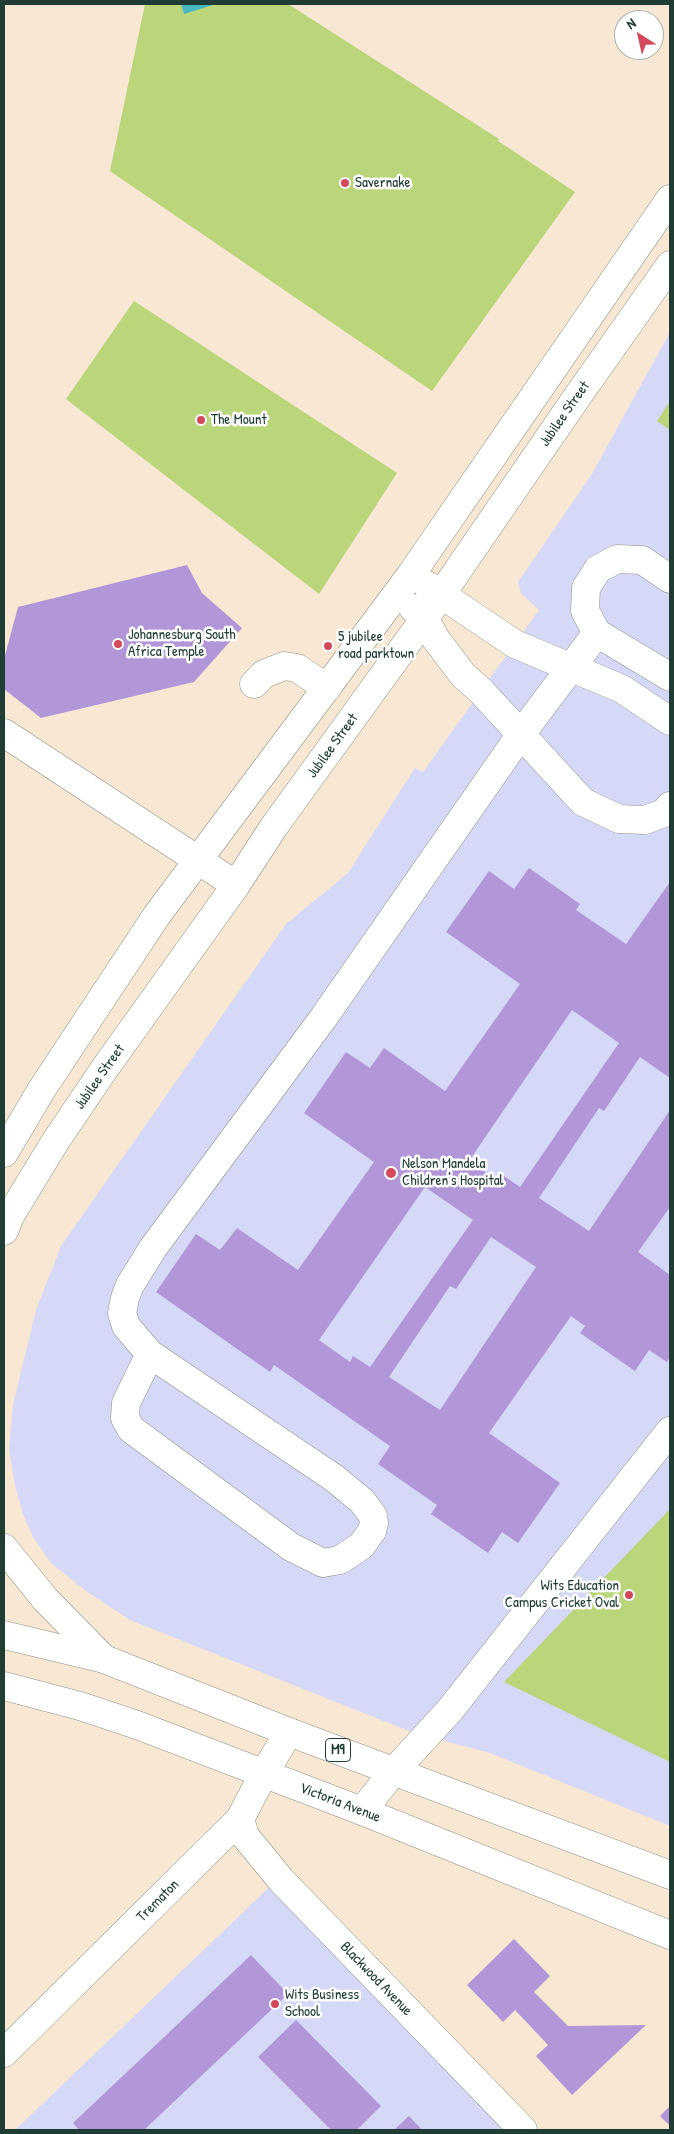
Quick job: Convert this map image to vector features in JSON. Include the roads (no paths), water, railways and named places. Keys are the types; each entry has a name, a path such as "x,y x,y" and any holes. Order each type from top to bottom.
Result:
{"street":[{"path":"4,1153 42,1089 157,914 403,585 670,199"},
{"name":"Jubilee Street","path":"4,1231 10,1216 55,1142 236,885 273,828 442,594 670,265"},
{"path":"670,579 642,560 617,559 598,569 586,588 585,611 597,633 670,677"},
{"path":"403,585 442,594 515,644 622,689 670,721"},
{"path":"403,585 425,618 434,638 447,656 583,802 619,818 645,820 664,813 670,806"},
{"path":"150,1354 126,1403 125,1418 131,1429 291,1547 323,1563 340,1560 361,1546 372,1532 374,1523 373,1516 362,1501 334,1478 150,1354 126,1326 122,1313 130,1285 153,1248 324,1017 521,734 597,633"},
{"path":"254,684 264,674 284,666 297,668 326,688"},
{"path":"4,732 236,885"},
{"path":"362,1811 394,1771 450,1710 670,1431"},
{"path":"4,1548 45,1599 104,1659"},
{"name":"M9","path":"4,1635 104,1659 290,1732 670,1875"},
{"name":"Victoria Avenue","path":"4,1686 80,1706 137,1726 362,1811 670,1935"},
{"name":"Trematon","path":"4,2053 240,1820 263,1774 290,1732"},
{"name":"Blackwood Avenue","path":"240,1820 244,1836 281,1880 523,2130"}],"water":[{"path":"181,4 216,4 184,14"}],"place":[{"name":"Savernake","path":"345,183"},
{"name":"The Mount","path":"201,420"},
{"name":"Johannesburg South Africa Temple","path":"118,644"},
{"name":"5 jubilee road parktown","path":"328,646"},
{"name":"Nelson Mandela Children's Hospital","path":"391,1173"},
{"name":"Wits Education Campus Cricket Oval","path":"629,1595"},
{"name":"Wits Business School","path":"275,2004"}]}
